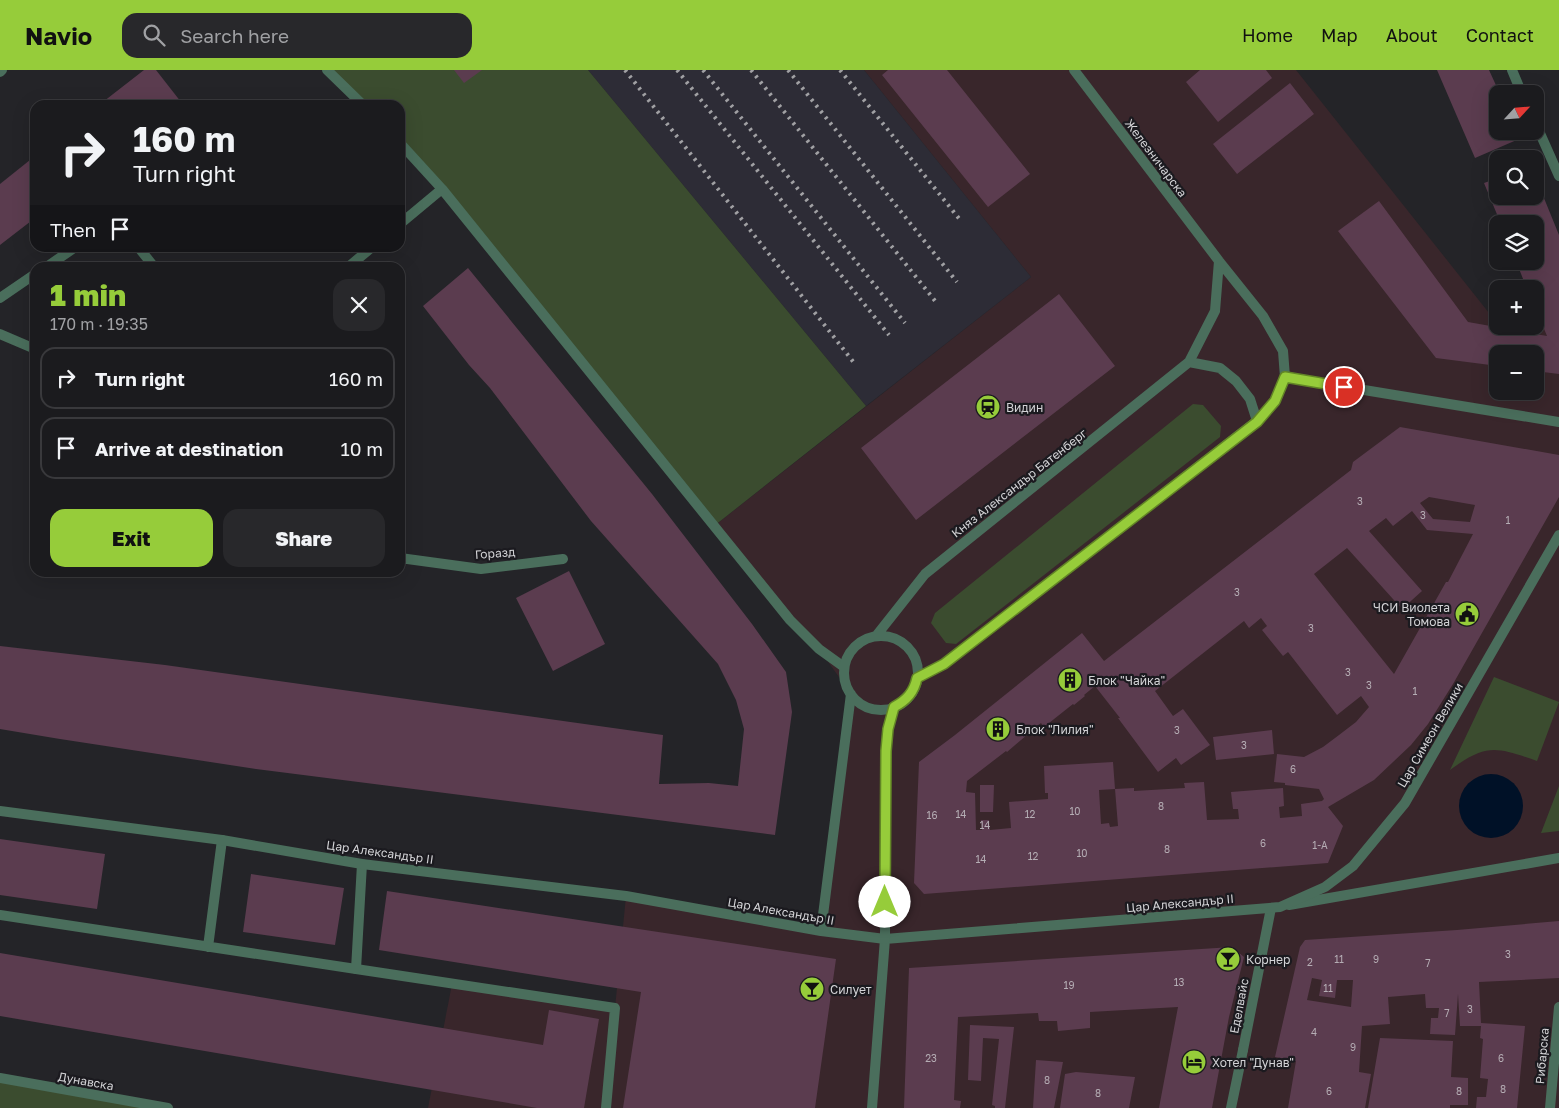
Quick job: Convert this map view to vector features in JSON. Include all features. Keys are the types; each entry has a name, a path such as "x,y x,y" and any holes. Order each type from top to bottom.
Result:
{"street":[{"path":"327,70 357,100"},
{"name":"Железничарска","path":"1074,70 1220,261"},
{"path":"1512,70 1518,85"},
{"path":"1543,140 1559,176"},
{"path":"405,148 442,189 790,620 819,649 844,667 846,686 851,694 860,704 871,709 883,710 894,707 910,696 915,688 917,667 914,656 907,646 887,636 876,636"},
{"path":"405,220 442,189"},
{"path":"54,262 68,252"},
{"path":"354,262 366,252"},
{"path":"917,678 944,664 1257,422 1275,401 1285,377 1284,351 1264,316 1220,261"},
{"name":"Княз Александър Батенберг","path":"844,667 848,653 865,638 876,636 925,574 1189,362 1215,311 1220,261"},
{"path":"0,298 30,277"},
{"path":"0,334 30,347"},
{"path":"1189,362 1220,368 1236,381 1250,399 1257,422"},
{"path":"1285,377 1559,422"},
{"name":"Цар Симеон Велики","path":"1275,907 1325,887 1353,866 1405,804 1559,535"},
{"name":"Горазд","path":"405,559 481,569 563,559"},
{"path":"821,931 851,694"},
{"path":"872,1108 884,939 886,751 888,729 894,707"},
{"name":"Цар Александър II","path":"0,811 222,840 362,864 626,896 821,931 884,939 1275,907 1559,858"},
{"path":"208,947 222,840"},
{"path":"356,969 362,864"},
{"name":"Еделвайс","path":"1231,1108 1275,907"},
{"path":"0,915 615,1008 606,1108"},
{"name":"Рибарска","path":"1550,1108 1559,1007"},
{"name":"Дунавска","path":"0,1078 168,1108"}],"shaded area":[{"path":"588,70 864,70 1031,277 866,406"},
{"path":"864,70 1296,70 1489,313 1489,335 1544,335 1544,303 1559,298 1559,1108 428,1108 452,984 615,1008 626,896 820,931 851,694 819,649 714,526 1031,277"}],"green space":[{"path":"327,70 588,70 866,406 714,526 405,149 405,100 358,100"},
{"path":"1193,404 1203,405 1221,426 1220,437 956,644 946,643 931,623 935,613"},
{"path":"1494,677 1559,702 1537,761 1511,753 1492,750 1473,755 1450,770"},
{"path":"1559,786 1559,831 1541,833"},
{"path":"0,1078 168,1108 0,1108"}],"water":[{"path":"1491,774 1503,776 1514,783 1521,794 1523,806 1521,818 1514,829 1503,836 1491,838 1479,836 1468,829 1461,818 1459,806 1461,794 1468,783 1479,776"}],"building":[{"path":"144,70 156,70 179,100 105,100"},
{"path":"454,70 482,70 464,83"},
{"path":"888,70 947,70 1030,174 988,207 882,75"},
{"path":"1200,70 1266,70 1272,78 1218,122 1186,82"},
{"path":"1437,70 1489,70 1496,85 1489,85 1489,140 1517,140 1494,150 1489,150 1489,152 1475,158"},
{"path":"1290,83 1314,114 1237,174 1213,144"},
{"path":"30,160 30,222 0,245 0,184"},
{"path":"1489,181 1489,195 1484,183"},
{"path":"1544,198 1559,235 1559,374 1544,372 1544,345 1489,345 1489,365 1436,358 1338,231 1379,201 1468,322 1489,326 1489,335 1547,336 1544,329 1544,280 1523,280 1520,270 1544,270 1544,215 1497,215 1493,205 1544,205"},
{"path":"468,268 652,494 752,624 786,672 792,712 775,835 256,769 0,729 0,646 165,665 663,735 659,784 709,783 738,786 744,729 736,700 718,664 591,521 490,388 469,365 423,306"},
{"path":"1059,294 1115,366 916,520 861,448"},
{"path":"1400,427 1559,455 1559,497 1453,684 1428,724 1411,745 1374,780 1328,807 1343,826 1328,863 924,894 914,883 919,762 1082,633 1104,661 1351,470 1353,462","holes":["1429,497 1475,505 1470,522 1433,519 1420,503","1412,511 1427,530 1473,534 1448,582 1446,582 1394,674 1314,574 1347,548 1402,609 1422,591 1369,531 1386,518 1393,526","1261,618 1267,626 1262,630 1283,656 1288,652 1337,715 1361,696 1369,707 1356,722 1323,747 1304,757 1277,754 1274,782 1319,789 1324,799 1322,801 1301,804 1302,816 1280,818 1279,807 1284,806 1283,788 1231,792 1233,809 1238,809 1239,819 1207,820 1204,782 1184,783 1185,788 1134,791 1134,788 1115,789 1113,762 1044,766 1045,793 1048,793 1048,799 1009,802 1011,828 990,830 989,820 981,820 982,830 976,830 975,793 966,792 967,781 1007,752 1041,723 1044,727 1074,705 1095,686 1158,772 1176,758 1181,765 1210,745 1183,709 1173,716 1155,691 1244,621 1249,628","1115,789 1118,826 1110,827 1109,823 1101,824 1099,790"]},
{"path":"569,571 605,644 553,671 516,598"},
{"path":"1272,730 1274,754 1216,760 1213,737"},
{"path":"980,785 994,785 993,812 980,812"},
{"path":"0,839 105,854 97,909 0,895"},
{"path":"251,874 344,888 335,945 243,932"},
{"path":"387,891 836,959 815,1108 623,1108 641,992 379,950"},
{"path":"1559,921 1559,978 1479,982 1481,1023 1525,1026 1517,1108 1476,1108 1477,1097 1486,1097 1488,1079 1480,1078 1483,1039 1480,1038 1481,1026 1460,1026 1458,994 1455,1035 1430,1034 1431,1018 1438,1018 1439,1008 1426,1008 1425,994 1388,997 1390,1024 1362,1026 1359,1072 1371,1074 1365,1108 1288,1108 1296,1061 1275,1057 1300,947 1305,940","holes":["1312,978 1322,980 1319,996 1335,998 1337,980 1353,980 1351,1007 1307,1000"]},
{"path":"1232,947 1244,957 1229,1017 1212,1108 1159,1108 1178,1007 1090,1012 1090,1028 1058,1031 1057,1021 1039,1021 1038,1013 958,1017 954,1100 961,1101 960,1108 904,1108 909,968"},
{"path":"0,953 543,1045 549,1010 599,1019 584,1108 537,1108 0,1016"},
{"path":"970,1025 1014,1027 1005,1108 995,1108 992,1105 999,1039 983,1038 981,1081 968,1080"},
{"path":"1380,1038 1453,1041 1451,1077 1468,1078 1468,1105 1450,1105 1450,1108 1368,1108"},
{"path":"1036,1060 1063,1062 1054,1108 1033,1108"},
{"path":"1076,1072 1135,1077 1129,1108 1060,1108 1065,1074"}],"railway":[{"path":"625,70 855,364"},
{"path":"677,70 889,335"},
{"path":"703,70 905,323"},
{"path":"751,70 936,302"},
{"path":"788,70 957,282"},
{"path":"840,70 961,221"}],"place":[{"name":"Видин","path":"988,407"},
{"name":"ЧСИ Виолета Томова","path":"1467,614"},
{"name":"Блок \"Чайка\"","path":"1070,680"},
{"name":"Блок \"Лилия\"","path":"998,729"},
{"name":"Корнер","path":"1228,959"},
{"name":"Силует","path":"812,989"},
{"name":"Хотел \"Дунав\"","path":"1194,1062"}],"route":[{"path":"885,902 886,751 888,729 894,707 910,696 915,688 917,678 944,664 1257,422 1275,401 1285,377 1344,387"}]}
